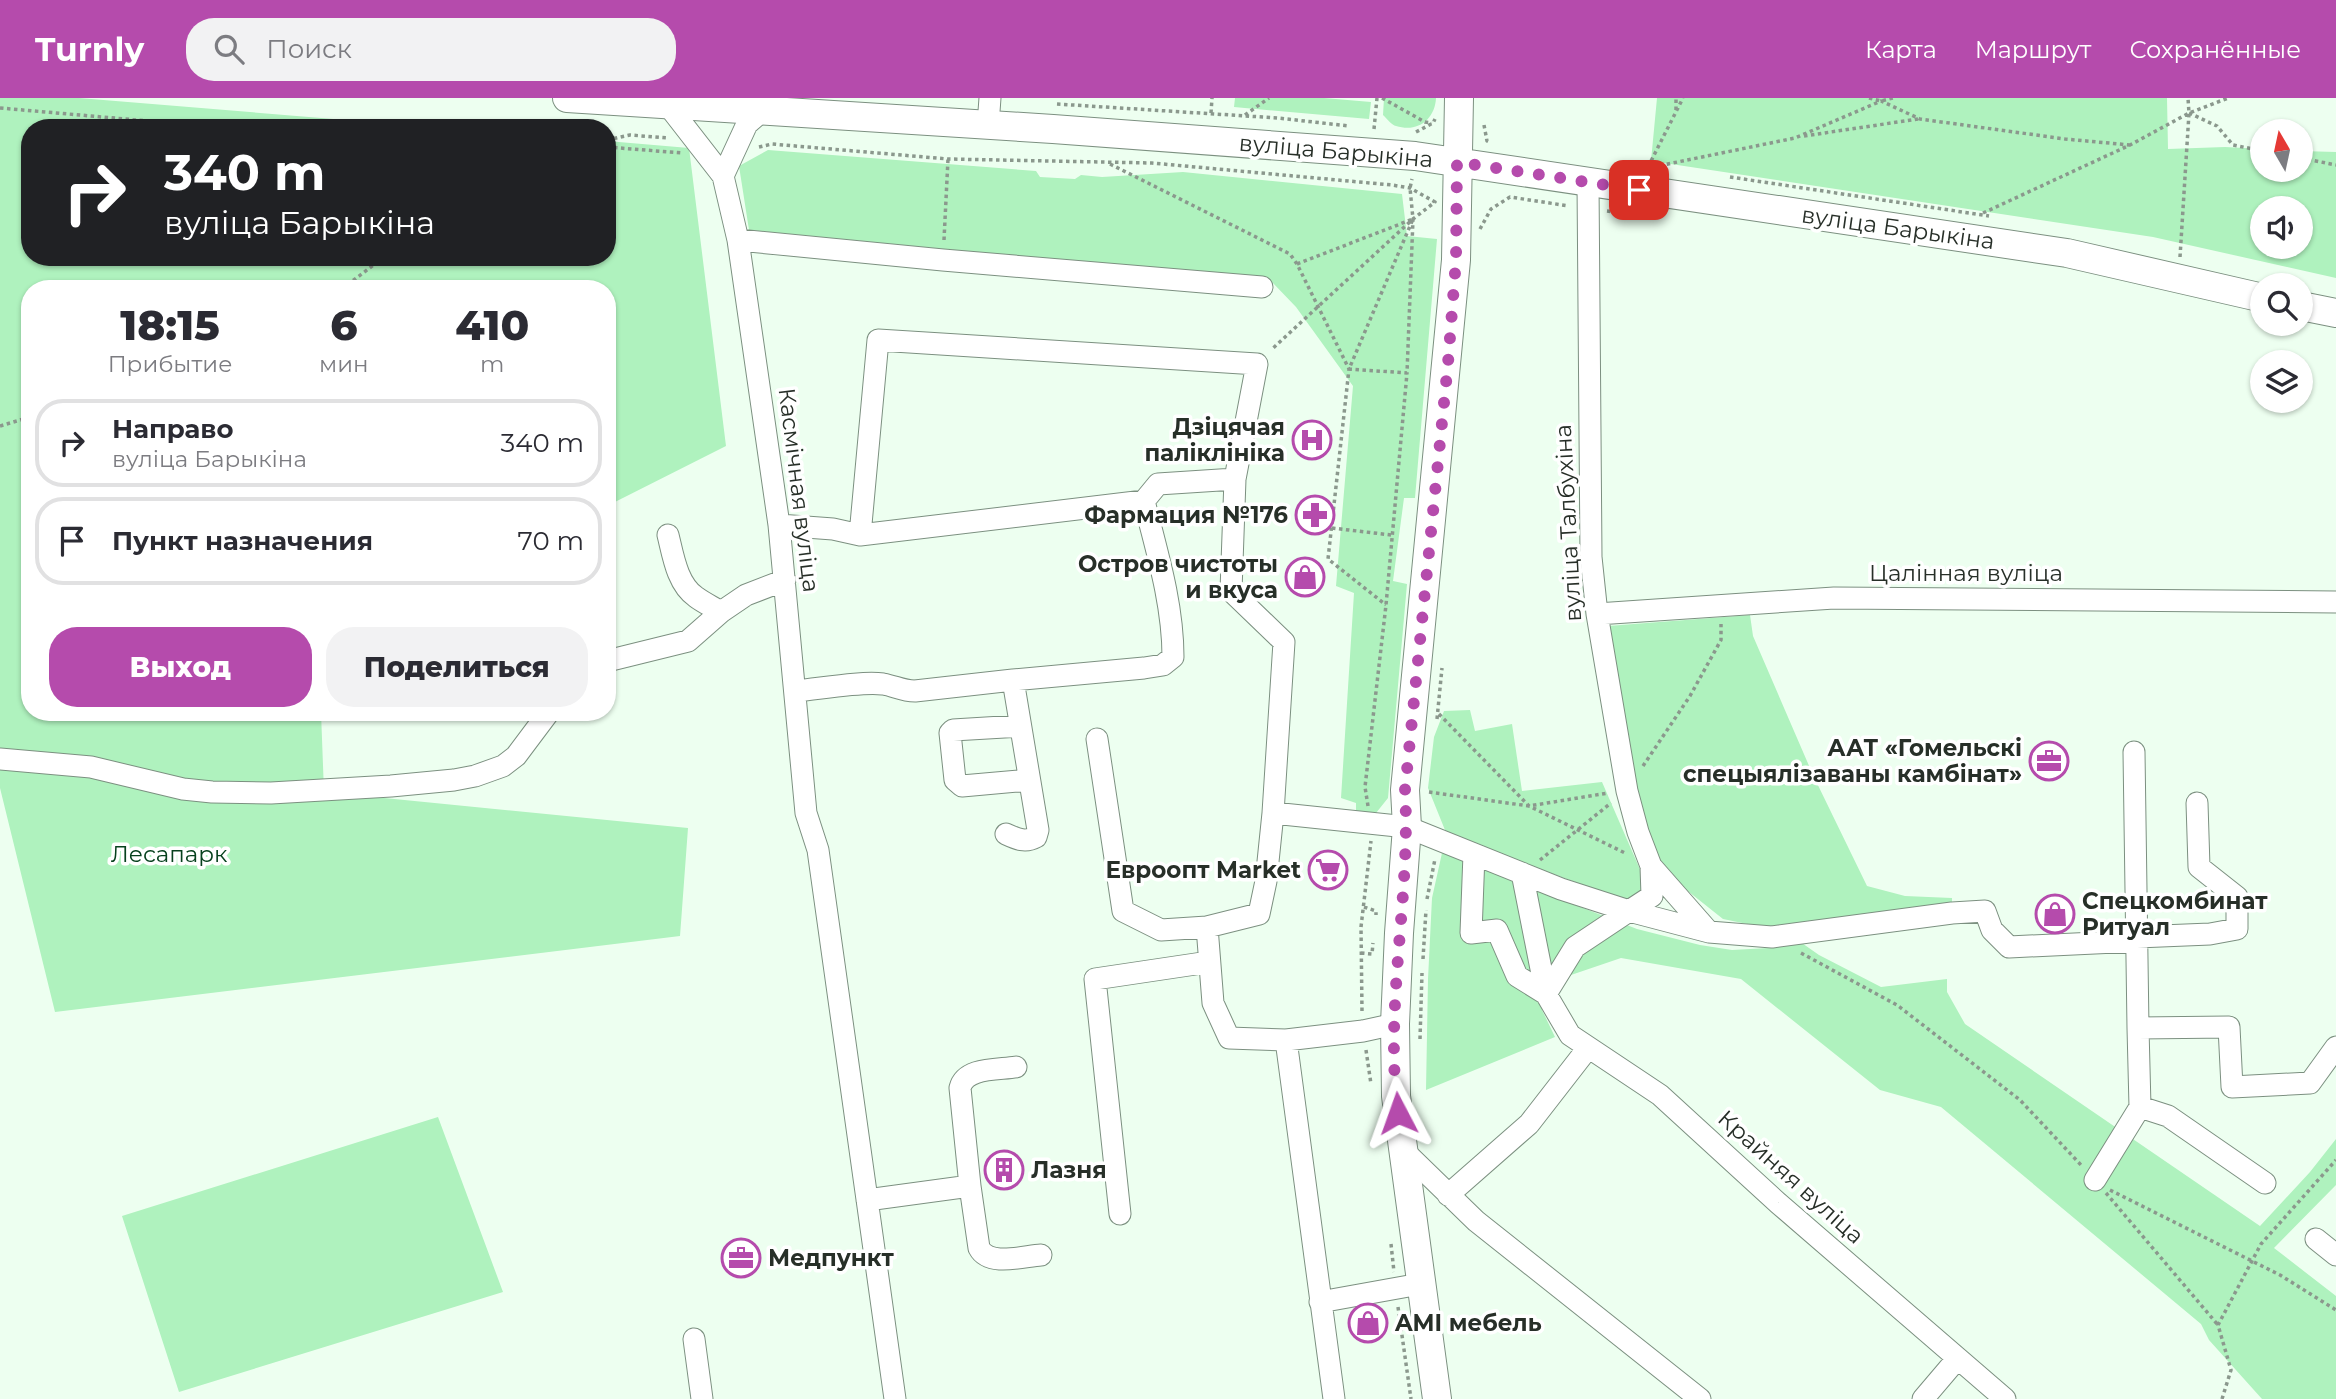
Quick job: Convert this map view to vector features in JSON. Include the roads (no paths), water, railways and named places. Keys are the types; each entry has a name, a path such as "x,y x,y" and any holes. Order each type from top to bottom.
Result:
{"main road":[{"name":"вуліца Барыкіна","path":"574,98 762,111 849,107 989,111 1415,156 2067,253 2250,295"},
{"path":"1437,1399 1396,1097 1395,1024 1407,827 1406,777 1456,260 1457,162 1449,106"},
{"path":"2313,308 2336,313"}],"street":[{"name":"Касмічная вуліца","path":"667,104 723,176 738,240 779,525 806,813 818,850 895,1399"},
{"path":"723,176 747,124 762,111"},
{"name":"вуліца Талбухіна","path":"1588,183 1591,557 1597,614 1627,790 1638,832 1651,866 1652,896 1629,911"},
{"path":"738,240 1262,287"},
{"path":"860,535 878,340 1257,364 1235,479 1231,591 1284,642 1273,813 1266,881 1259,914 1207,927 1161,930 1123,911 1097,739"},
{"path":"779,525 833,529 860,535 1144,501 1158,484 1235,479"},
{"path":"795,691 884,684 900,691 915,691 1163,665 1173,657 1173,639 1162,569 1144,501"},
{"path":"668,535 676,568 686,587 694,596 721,611"},
{"path":"616,660 688,641 721,611 746,595 785,580"},
{"name":"Цалінная вуліца","path":"1597,614 1834,598 2336,602"},
{"path":"1006,834 1029,841 1036,837 1038,830 1013,680"},
{"path":"0,759 91,767 183,789 212,792 271,793 391,786 454,780 503,766 516,756 542,721"},
{"path":"1020,726 953,730 950,733 955,780 962,786 1029,780"},
{"path":"2098,1183 2140,1107 2134,752"},
{"path":"1273,813 1407,827 1561,889 1629,911 1709,932 1772,937 1985,911 1992,930 2009,947 2210,934 2237,929 2237,897 2199,867 2197,803"},
{"name":"Крайняя вуліца","path":"1474,854 1471,933 1497,930 1517,976 1546,994"},
{"path":"1651,866 1709,932"},
{"name":"Крайняя вуліца","path":"1522,873 1546,994 1570,1035 1660,1095 1777,1203 2005,1399"},
{"path":"1546,994 1575,947 1629,911"},
{"path":"1207,927 1213,1003 1229,1038 1286,1040 1363,1031 1395,1024"},
{"path":"1120,1214 1095,979 1209,962"},
{"path":"2138,1028 2229,1027 2232,1087 2309,1083 2336,1047"},
{"path":"1286,1040 1334,1399"},
{"path":"1448,1195 1529,1124 1588,1048"},
{"path":"1016,1067 975,1073 966,1076 962,1081 960,1088 970,1186 979,1248 983,1254 989,1258 1041,1255"},
{"path":"2140,1107 2168,1116 2265,1183"},
{"path":"1403,1150 1476,1221 1700,1399"},
{"path":"867,1200 970,1186"},
{"path":"2316,1239 2336,1255"},
{"path":"1320,1302 1420,1284"},
{"path":"694,1339 702,1399"},
{"path":"1923,1399 1957,1359"}],"place":[{"name":"Дзіцячая паліклініка","path":"1312,440"},
{"name":"Фармация №176","path":"1315,515"},
{"name":"Остров чистоты и вкуса","path":"1305,577"},
{"name":"ААТ «Гомельскі спецыялізаваны камбінат»","path":"2049,761"},
{"name":"Евроопт Market","path":"1328,870"},
{"name":"Спецкомбинат Ритуал","path":"2055,914"},
{"name":"Лазня","path":"1004,1170"},
{"name":"Медпункт","path":"741,1258"},
{"name":"AMI мебель","path":"1368,1323"}],"park label":[{"name":"Лесапарк","path":"169,854"}]}
